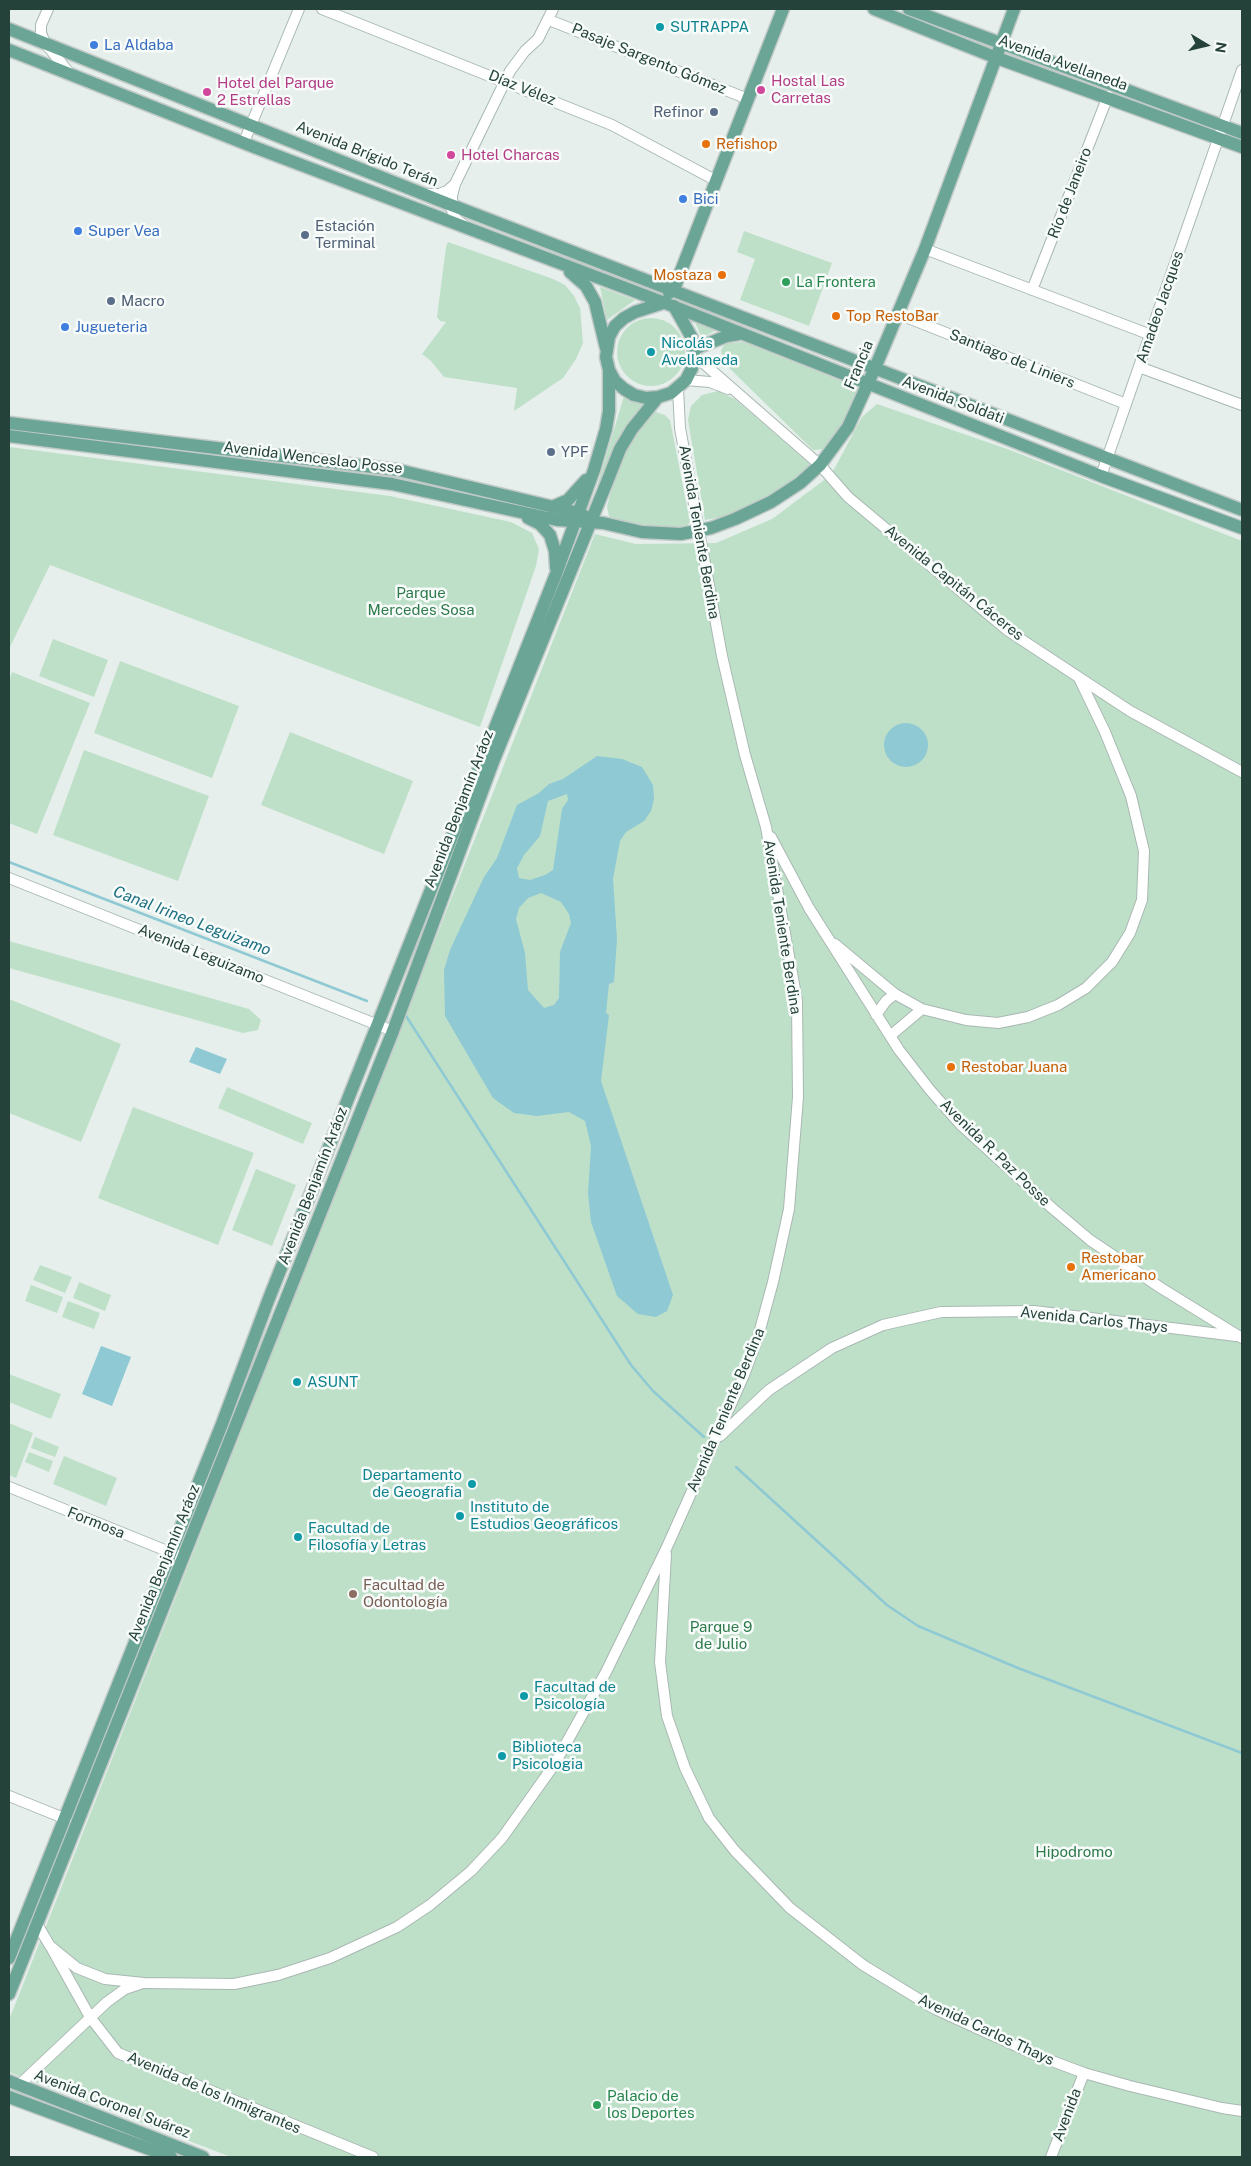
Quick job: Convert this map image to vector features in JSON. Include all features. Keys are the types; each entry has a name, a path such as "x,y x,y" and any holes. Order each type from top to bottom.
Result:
{"main road":[{"path":"686,327 680,320 665,311 665,300 716,180 783,9"},
{"name":"Avenida Avellaneda","path":"874,9 997,58 1108,96 1221,132 1242,133"},
{"name":"Avenida Avellaneda","path":"909,9 1221,132 1242,147"},
{"name":"Francia","path":"611,525 642,532 681,534 699,531 735,519 771,502 800,483 835,448 848,427 868,384 925,248 1014,9"},
{"name":"Avenida Brígido Terán","path":"9,29 423,194 658,283 665,300"},
{"path":"9,50 467,228 665,300 692,338 694,352 692,368 682,384 660,396 646,398 629,392 616,381 609,370 595,302 586,286 572,273 546,258"},
{"name":"Avenida Soldati","path":"665,300 697,299 1242,510"},
{"path":"606,349 609,337 615,326 624,318 665,300"},
{"name":"Avenida Soldati","path":"665,300 682,304 693,315 740,334 1101,476 1242,528"},
{"path":"694,352 727,336 740,334"},
{"name":"Avenida Benjamín Aráoz","path":"9,1958 66,1819 556,574 594,470 606,429 609,411 609,370"},
{"name":"Avenida Benjamín Aráoz","path":"9,1994 393,1031 493,762 590,522 620,449 632,428 660,396"},
{"path":"9,423 398,470 551,507 577,517"},
{"name":"Avenida Wenceslao Posse","path":"9,436 392,484 517,512 577,517 590,522 611,525"},
{"path":"551,507 572,496 594,470"},
{"path":"517,512 540,524 550,535 555,552 556,574"},
{"name":"Avenida Coronel Suárez","path":"14,2083 175,2154"},
{"name":"Avenida Coronel Suárez","path":"9,2097 175,2154 203,2157"}],"street":[{"path":"48,9 40,32 44,43 71,75"},
{"path":"244,142 299,9"},
{"name":"Díaz Vélez","path":"322,9 612,125 716,180"},
{"path":"467,228 456,219 452,205 455,184 504,82 525,51 538,39 553,9"},
{"name":"Pasaje Sargento Gómez","path":"549,20 748,99"},
{"name":"Amadeo Jacques","path":"1101,476 1242,70"},
{"name":"Río de Janeiro","path":"1032,290 1108,96"},
{"path":"423,194 439,194 448,191 455,184"},
{"path":"925,248 1150,335"},
{"name":"Santiago de Liniers","path":"898,314 1126,404"},
{"name":"Avenida Capitán Cáceres","path":"694,352 820,465 848,497 1007,630 1130,711 1242,772"},
{"path":"1139,367 1242,405"},
{"path":"682,384 718,384 741,395"},
{"name":"Avenida Teniente Berdina","path":"37,1924 50,1946 77,1968 105,1979 144,1983 234,1984 278,1976 330,1958 397,1927 430,1906 471,1872 502,1838 554,1765 606,1672 666,1549 716,1440 758,1337 774,1282 790,1209 798,1097 797,1002 766,827 745,755 727,682 679,422 682,384"},
{"path":"660,396 673,406 679,422"},
{"path":"826,937 895,994 922,1009 966,1020 998,1023 1028,1017 1058,1005 1086,988 1112,962 1130,933 1142,900 1144,851 1131,796 1105,732 1079,677"},
{"name":"Avenida R. Paz Posse","path":"766,827 826,937 890,1036 930,1090 960,1124 1090,1240 1161,1288 1242,1337"},
{"name":"Avenida Leguizamo","path":"9,878 393,1031"},
{"path":"876,1014 886,1001 895,994"},
{"path":"890,1036 922,1009"},
{"name":"Avenida Carlos Thays","path":"716,1440 769,1390 832,1348 884,1325 915,1317 941,1312 1034,1311 1242,1337"},
{"name":"Formosa","path":"9,1487 184,1558"},
{"name":"Avenida Carlos Thays","path":"666,1549 660,1662 667,1716 685,1768 710,1818 735,1851 790,1908 863,1964 935,2009 1036,2055 1084,2073 1213,2106 1242,2111"},
{"path":"9,1796 66,1819"},
{"name":"Avenida de los Inmigrantes","path":"50,1946 90,2017 102,2035 118,2053 373,2157"},
{"path":"14,2083 124,1989 144,1983"},
{"name":"Avenida","path":"1051,2157 1084,2073"}],"green space":[{"name":"La Frontera","path":"744,231 832,263 809,326 740,300 755,259 737,252"},
{"path":"448,242 565,285 574,296 580,308 583,343 576,359 563,378 514,411 517,388 444,377 431,361 422,354 446,322 440,321 437,317"},
{"path":"600,287 635,300 607,320"},
{"path":"644,318 658,318 670,323 680,333 685,345 685,359 680,371 670,381 658,386 644,386 632,381 622,371 617,359 617,345 622,333 632,323"},
{"path":"695,322 716,330 702,338"},
{"path":"743,342 859,388 842,425 827,449 813,450 723,362 721,350 726,343"},
{"path":"718,391 735,399 812,466 759,503 732,515 705,520 688,420 691,406 702,395"},
{"path":"624,396 642,402 643,406 618,438 592,503"},
{"name":"Parque 9 de Julio","path":"877,404 1010,450 1242,541 1242,2157 231,2157 9,2072 9,2020 595,534 636,544 716,543 772,519 831,475 862,417"},
{"path":"656,412 665,415 670,420 690,522 686,527 647,526 616,520 609,516 607,507 610,494 628,448 647,417"},
{"name":"Parque Mercedes Sosa","path":"9,447 390,496 511,522 532,533 539,549 536,566 480,727 50,565 9,649"},
{"path":"53,639 108,660 94,697 39,676"},
{"path":"120,661 239,706 212,778 94,733"},
{"path":"12,672 90,703 37,834 9,823 9,681"},
{"path":"290,732 413,781 384,854 261,805"},
{"path":"84,750 209,796 178,881 53,835"},
{"path":"9,941 249,1009 261,1020 258,1030 243,1033 9,968"},
{"path":"9,999 121,1044 81,1142 9,1113"},
{"path":"227,1087 312,1123 303,1144 218,1108"},
{"path":"133,1107 254,1153 218,1245 98,1198"},
{"path":"256,1169 296,1185 272,1246 232,1230"},
{"path":"40,1265 72,1277 65,1293 33,1280"},
{"path":"79,1282 111,1295 105,1311 73,1298"},
{"path":"31,1285 63,1297 57,1313 25,1301"},
{"path":"68,1301 100,1313 94,1329 62,1317"},
{"path":"9,1374 61,1394 51,1419 9,1402"},
{"path":"9,1423 33,1433 16,1478 9,1475"},
{"path":"35,1437 59,1447 55,1457 31,1448"},
{"path":"29,1452 53,1461 49,1472 25,1462"},
{"path":"64,1456 117,1478 106,1506 53,1484"}],"water":[{"path":"906,723 918,727 924,733 928,745 924,757 918,763 906,767 894,763 888,757 884,745 888,733 894,727"},
{"path":"597,756 622,759 642,767 653,785 654,799 651,811 644,821 626,832 620,841 613,879 617,939 614,982 609,984 606,1013 609,1015 601,1081 673,1295 667,1311 656,1317 638,1314 617,1296 591,1222 588,1193 591,1146 585,1121 569,1112 537,1116 514,1113 493,1098 445,1016 444,970 450,950 484,877 497,858 517,805 539,793 549,784 563,779","holes":["567,794 568,800 562,809 553,870 530,880 519,878 517,868 524,855 540,836 548,801","541,893 561,902 569,914 571,923 560,952 559,998 554,1005 544,1008 528,990 525,953 516,919 519,908 528,898"]},
{"path":"196,1047 227,1059 220,1074 189,1062"},
{"path":"101,1346 131,1357 112,1406 82,1394"}],"waterway":[{"name":"Canal Irineo Leguizamo","path":"9,862 367,1001"},
{"path":"406,1016 631,1365 653,1391 704,1437"},
{"path":"736,1467 887,1605 918,1626 1018,1668 1242,1753"}],"place":[{"name":"SUTRAPPA","path":"660,27"},
{"name":"La Aldaba","path":"94,45"},
{"name":"Hostal Las Carretas","path":"761,90"},
{"name":"Hotel del Parque 2 Estrellas","path":"207,92"},
{"name":"Refinor","path":"714,112"},
{"name":"Refishop","path":"706,144"},
{"name":"Hotel Charcas","path":"451,155"},
{"name":"Bici","path":"683,199"},
{"name":"Super Vea","path":"78,231"},
{"name":"Estación Terminal","path":"305,235"},
{"name":"Mostaza","path":"722,275"},
{"name":"La Frontera","path":"786,282"},
{"name":"Macro","path":"111,301"},
{"name":"Top RestoBar","path":"836,316"},
{"name":"Jugueteria","path":"65,327"},
{"name":"Nicolás Avellaneda","path":"651,352"},
{"name":"YPF","path":"551,452"},
{"name":"Restobar Juana","path":"951,1067"},
{"name":"Restobar Americano","path":"1071,1267"},
{"name":"ASUNT","path":"297,1382"},
{"name":"Departamento de Geografia","path":"472,1484"},
{"name":"Instituto de Estudios Geográficos","path":"460,1516"},
{"name":"Facultad de Filosofía y Letras","path":"298,1537"},
{"name":"Facultad de Odontología","path":"353,1594"},
{"name":"Facultad de Psicología","path":"524,1696"},
{"name":"Biblioteca Psicologia","path":"502,1756"},
{"name":"Palacio de los Deportes","path":"597,2105"}],"park label":[{"name":"Hipodromo","path":"1074,1852"}]}
